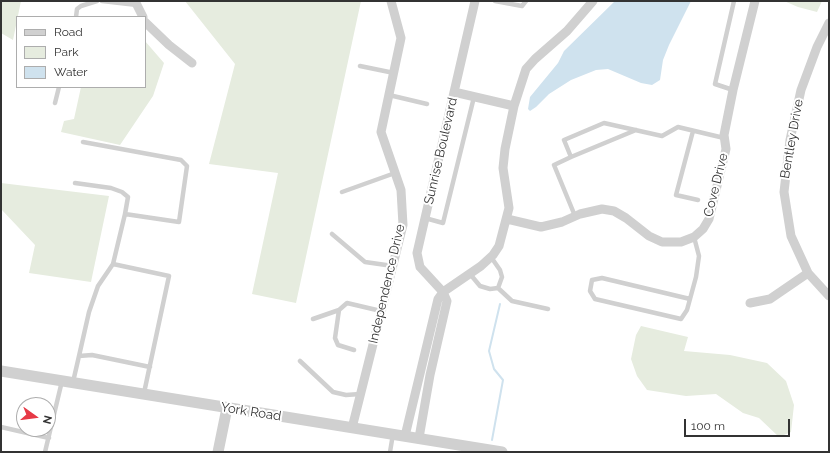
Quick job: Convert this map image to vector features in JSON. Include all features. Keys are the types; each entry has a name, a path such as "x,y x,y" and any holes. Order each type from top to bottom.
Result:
{"street":[{"name":"Independence Drive","path":"352,428 403,225 401,190 381,132 401,38 391,1"},
{"name":"Sunrise Boulevard","path":"443,292 420,267 417,253 474,1"},
{"path":"405,436 435,304 443,292 491,258 499,246 509,208 503,168 505,149 514,106 526,70 535,59 567,31 593,1"},
{"name":"Cove Drive","path":"694,237 703,229 709,219 726,148 724,138 733,90 755,1"},
{"path":"136,3 142,16"},
{"path":"146,23 169,45 192,63"},
{"name":"Bentley Drive","path":"829,23 817,47 801,90 790,140 784,192 792,236 808,273 829,296"},
{"path":"454,92 514,106"},
{"path":"506,219 541,227 602,209 614,211 626,218 649,236 662,242 682,242 694,237"},
{"path":"750,303 770,300 808,273"},
{"path":"419,438 430,375 447,301 443,292"},
{"name":"York Road","path":"1,372 502,452"},
{"path":"218,452 227,408"}],"lane":[{"path":"76,16 77,9 81,6 97,1"},
{"path":"102,1 136,3"},
{"path":"495,1 522,6 526,1"},
{"path":"733,90 715,84 734,1"},
{"path":"360,66 394,73"},
{"path":"55,103 59,88"},
{"path":"389,95 427,104"},
{"path":"425,218 444,223 474,97"},
{"path":"571,157 564,140 604,123 662,136 678,127 724,138"},
{"path":"575,216 554,165 636,130"},
{"path":"693,130 676,195 698,200"},
{"path":"82,142 181,160 187,166 179,222 125,214"},
{"path":"342,192 395,172"},
{"path":"73,383 98,286 113,264 128,198 122,192 110,188 75,183"},
{"path":"332,234 359,259 365,262 393,266"},
{"path":"690,299 602,278 592,280 590,291 595,299 681,319 687,310 690,299 696,277 699,256 694,237"},
{"path":"491,258 500,270 502,277 498,288"},
{"path":"113,264 169,276 144,395"},
{"path":"470,274 480,286 490,289 498,288"},
{"path":"498,288 512,301 548,309"},
{"path":"313,319 339,310 347,303 381,311"},
{"path":"339,310 335,338 338,345 354,350"},
{"path":"79,356 92,355 150,367"},
{"path":"300,360 333,392 346,395 360,394"},
{"path":"46,452 62,381"},
{"path":"1,427 49,438"},
{"path":"390,452 393,434"}],"green space":[{"path":"1,1 21,1 18,16 16,16 13,40 1,33"},
{"path":"185,1 361,1 296,303 252,294 278,173 209,164 235,64"},
{"path":"784,1 822,1 817,12 798,7"},
{"path":"146,42 164,63 153,96 120,145 61,132 64,121 74,119 81,88 146,88"},
{"path":"1,183 109,196 91,282 29,273 35,245 1,209"},
{"path":"641,326 688,337 684,351 730,355 767,363 786,381 794,405 791,432 779,437 759,418 743,413 716,394 686,396 647,390 637,376 631,359 636,335"}],"water":[{"path":"615,1 691,1 663,60 660,80 652,85 641,83 608,69 596,70 571,80 549,94 530,111 528,109 530,97 558,63 564,51"}],"waterway":[{"path":"492,440 503,380 494,369 489,351 500,304"}]}
